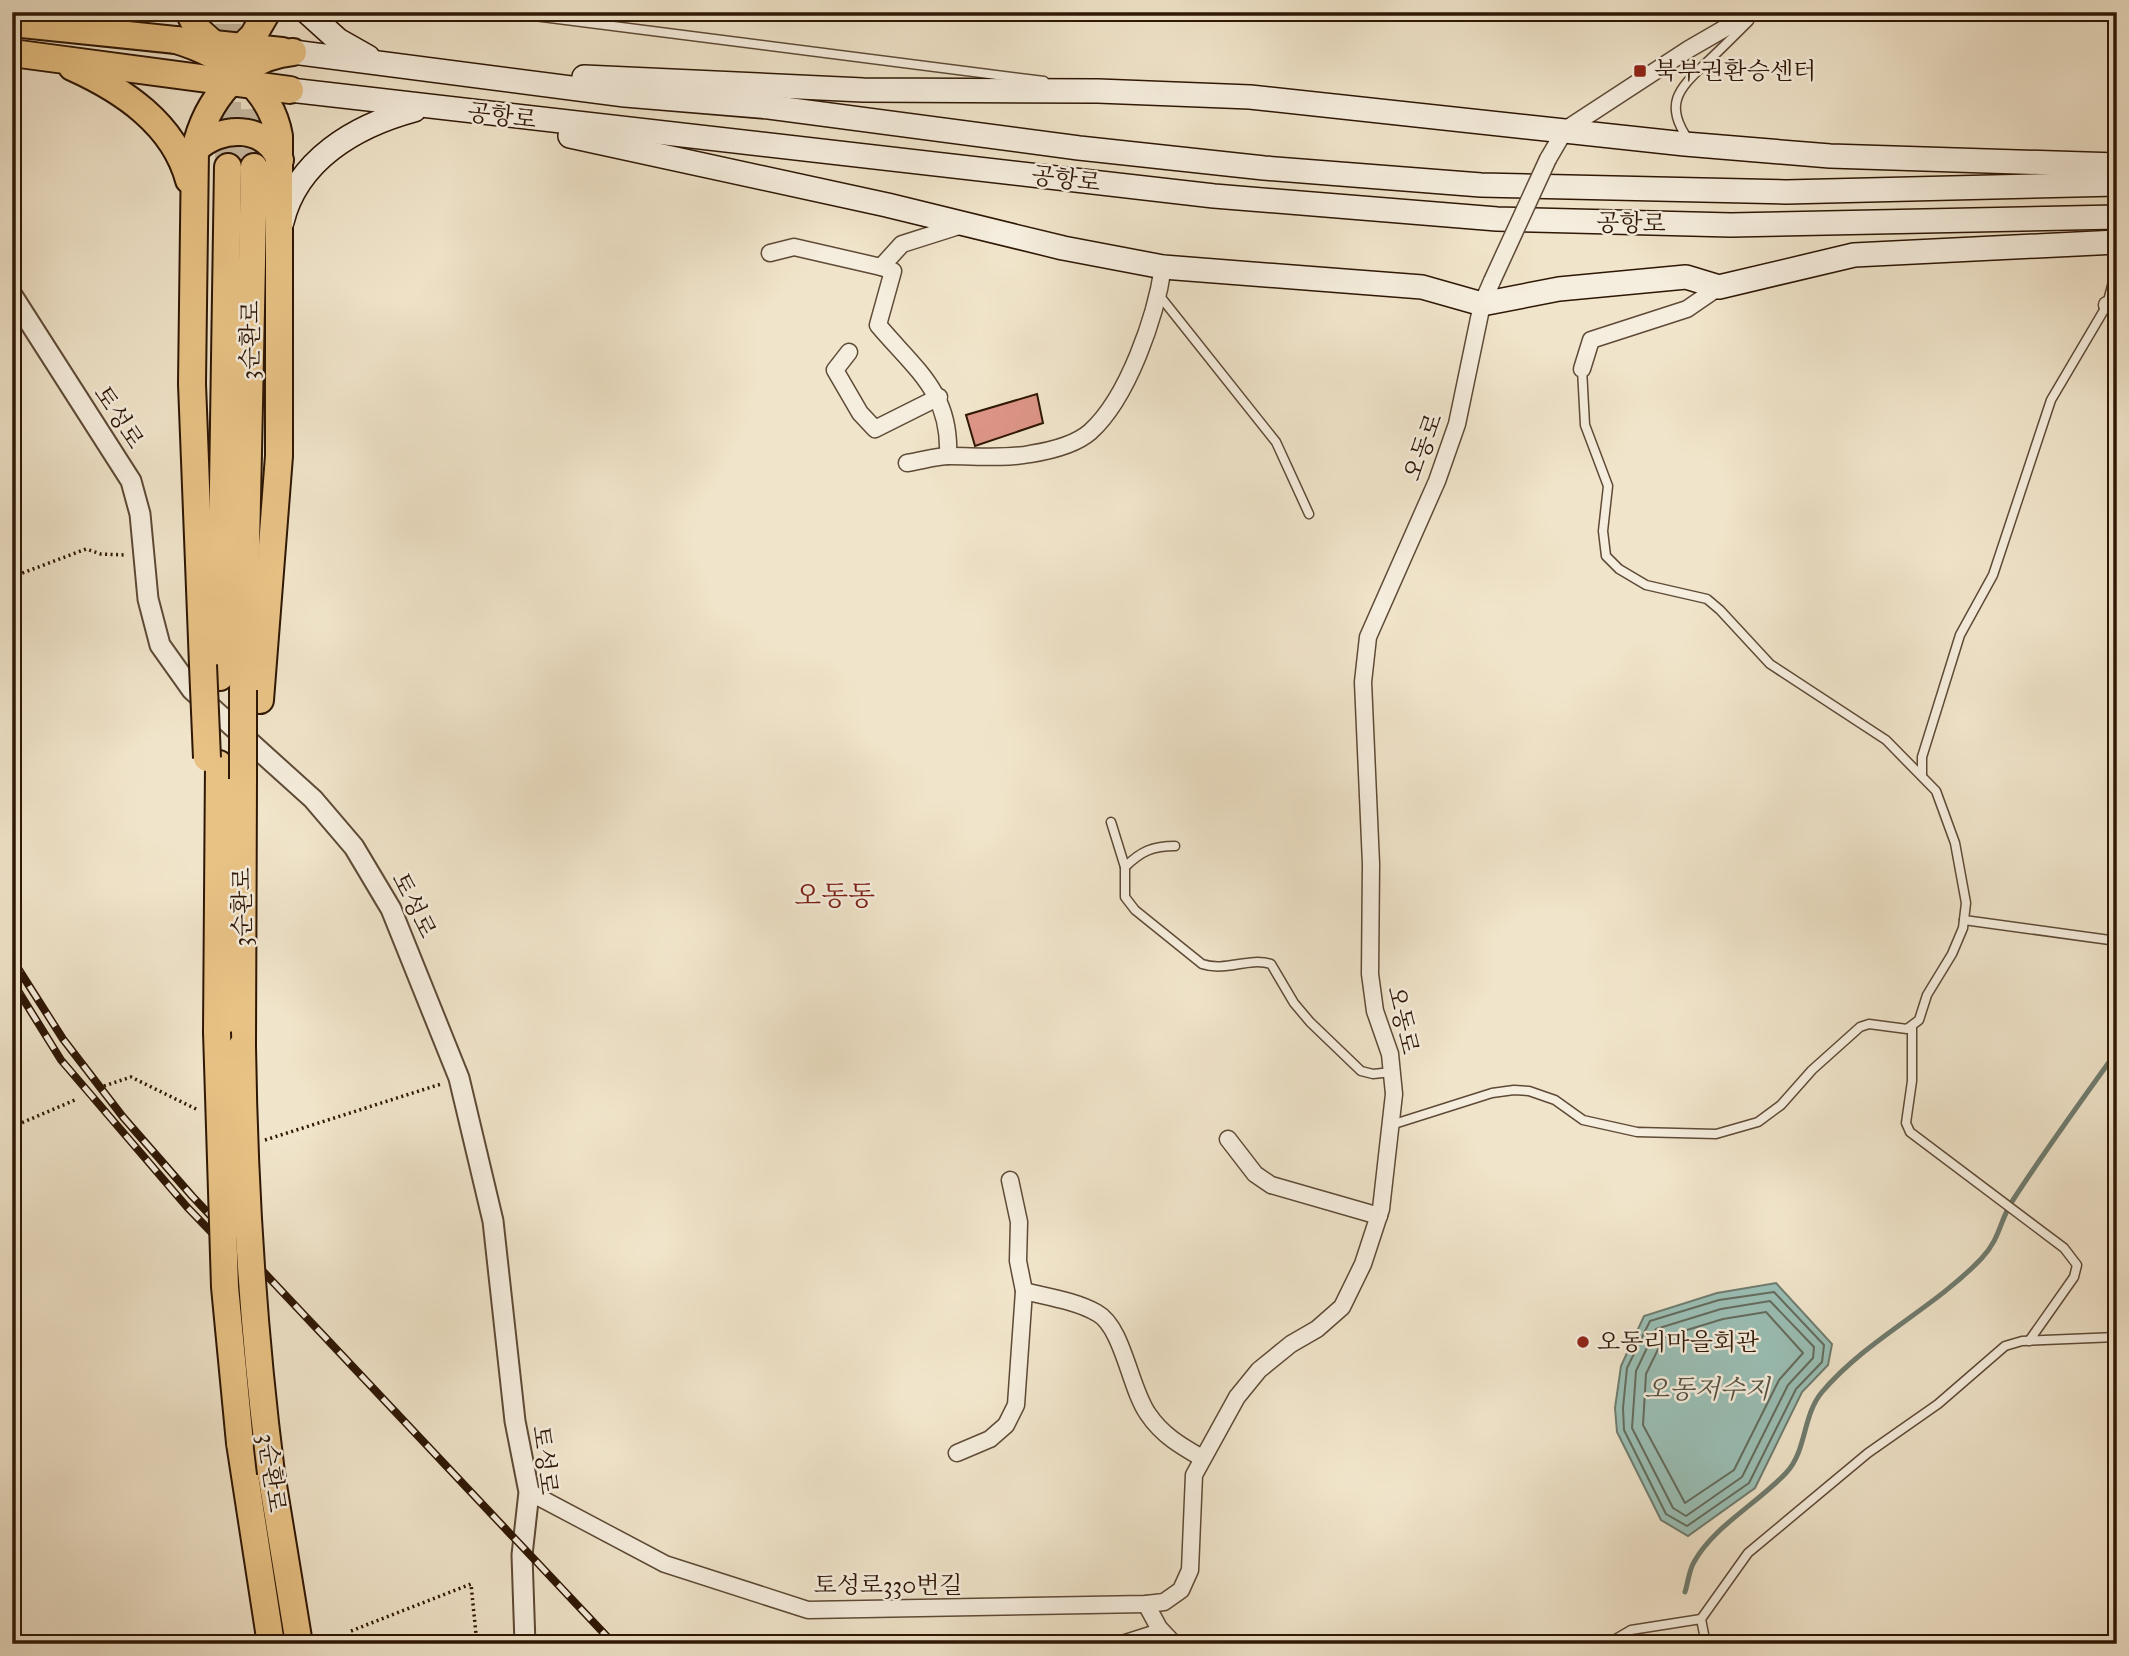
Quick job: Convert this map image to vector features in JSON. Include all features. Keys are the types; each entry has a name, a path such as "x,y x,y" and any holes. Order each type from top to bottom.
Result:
{"highway":[{"path":"64,29 116,12"},
{"path":"189,12 198,30 235,65 266,100 277,124 280,160 279,456 232,683"},
{"path":"232,683 192,384 195,150 205,117 267,12"},
{"name":"공항로","path":"20,24 176,40 290,90"},
{"name":"공항로","path":"16,53 170,74 235,65 293,52"},
{"path":"48,58 101,82 150,116 168,134 180,154 193,202"},
{"path":"195,150 211,137 242,132 267,142 280,160"},
{"name":"3순환로","path":"241,167 232,683 249,783 242,1046 249,1245 260,1388 299,1644"},
{"name":"3순환로","path":"232,683 213,761 217,1032 225,1287 240,1443 271,1644"}],"main road":[{"path":"307,12 338,40 383,64"},
{"name":"공항로","path":"293,52 625,95 769,107 1187,160 1482,186 1786,192 2117,184"},
{"path":"496,77 625,77 863,90 1098,91 1250,97 1692,145 1830,156 2117,166"},
{"name":"공항로","path":"290,90 1214,196 1497,219 1731,225 2117,217"},
{"path":"279,236 295,188 324,154 369,126 427,107"},
{"path":"480,113 607,146 687,161 1062,248 1163,267 1422,286 1482,304 1559,289 1686,277 1719,287 1854,255 2117,242"}],"street":[{"path":"1565,130 1689,49 1755,12"},
{"name":"오동로","path":"1146,1604 1164,1602 1181,1590 1190,1570 1194,1475 1237,1397 1259,1370 1342,1307 1363,1264 1379,1216 1394,1094 1390,1054 1375,1012 1370,974 1371,864 1363,682 1368,637 1437,481 1457,424 1482,304 1548,159 1565,130"},
{"path":"881,267 902,244 965,225"},
{"path":"770,253 794,247 893,271 878,325 939,397 949,430 948,456"},
{"path":"907,463 948,456 970,458 1029,454 1071,444 1090,432 1114,402 1136,358 1159,295 1163,267"},
{"path":"1582,369 1591,340 1687,309 1719,287"},
{"name":"토성로","path":"12,295 131,481 140,514 153,627 168,661 192,690 313,799 354,847 391,909 459,1078 493,1221 515,1421 529,1492 522,1555 525,1644"},
{"path":"849,352 835,370 859,412 875,429 939,397"},
{"path":"1228,1139 1255,1174 1271,1185 1379,1216"},
{"path":"957,1453 990,1439 1006,1424 1016,1405 1024,1290 1018,1261 1019,1223 1010,1180"},
{"path":"1024,1290 1099,1313 1119,1343 1136,1393 1148,1415 1171,1440 1202,1458"},
{"name":"토성로330번길","path":"529,1492 665,1564 808,1610 1146,1604"},
{"path":"1146,1604 1159,1628 1174,1644"}],"lane":[{"path":"503,12 880,62 1028,78 1098,91"},
{"path":"1692,145 1676,116 1677,98 1690,76 1755,12"},
{"path":"1922,775 1922,757 1960,635 1993,575 2051,400 2112,305 2115,278"},
{"path":"1159,295 1276,442 1309,513"},
{"path":"1391,1125 1493,1093 1514,1090 1529,1091 1555,1100 1583,1120 1637,1132 1716,1135 1758,1122 1781,1105 1812,1070 1860,1027 1869,1024 1907,1030 1919,1020 1927,995 1952,954 1964,920 1966,903 1955,843 1936,791 1922,775 1865,724 1770,664 1707,599 1646,585 1619,569 1606,556 1603,531 1608,486 1585,425 1582,369"},
{"path":"1111,822 1125,867 1125,897 1135,910 1184,951 1215,968 1259,960 1271,964 1294,1003 1361,1071 1373,1074 1392,1072"},
{"path":"1125,867 1136,856 1154,846 1175,846"},
{"path":"1964,920 2117,942"},
{"path":"1912,1026 1912,1081 1906,1123 1910,1132 2064,1248 2077,1265 2074,1277 2029,1341"},
{"path":"1607,1644 1631,1630 1701,1619 1748,1553 1868,1453 1938,1405 2005,1346 2029,1341 2117,1337"},
{"path":"1701,1619 1706,1644"},
{"path":"1109,1644 1159,1628"}],"path":[{"path":"12,577 86,549 101,554 145,555"},
{"path":"104,1086 131,1077 205,1114"},
{"path":"254,1135 266,1140 459,1078"},
{"path":"12,1126 75,1100"},
{"path":"351,1631 471,1584 477,1644"}],"water":[{"name":"오동저수지","path":"1776,1283 1832,1344 1828,1365 1802,1392 1755,1488 1688,1536 1661,1520 1617,1432 1615,1408 1621,1366 1644,1316 1717,1293"}],"building":[{"path":"1037,394 1043,423 975,446 966,415"}],"waterway":[{"path":"1685,1592 1692,1565 1713,1537 1775,1484 1793,1464 1811,1412 1822,1392 1859,1356 1962,1277 1988,1251 2013,1200 2117,1051"}],"tunnel":[{"path":"228,12 228,167"},
{"path":"253,70 254,167"}],"railway":[{"path":"12,959 63,1039 123,1117 192,1196 614,1644"},
{"path":"12,981 61,1060 187,1207 243,1265"}],"place":[{"name":"북부권환승센터","path":"1640,71"},
{"name":"오동리마을회관","path":"1583,1342"}],"district":[{"name":"오동동","path":"835,895"}]}
